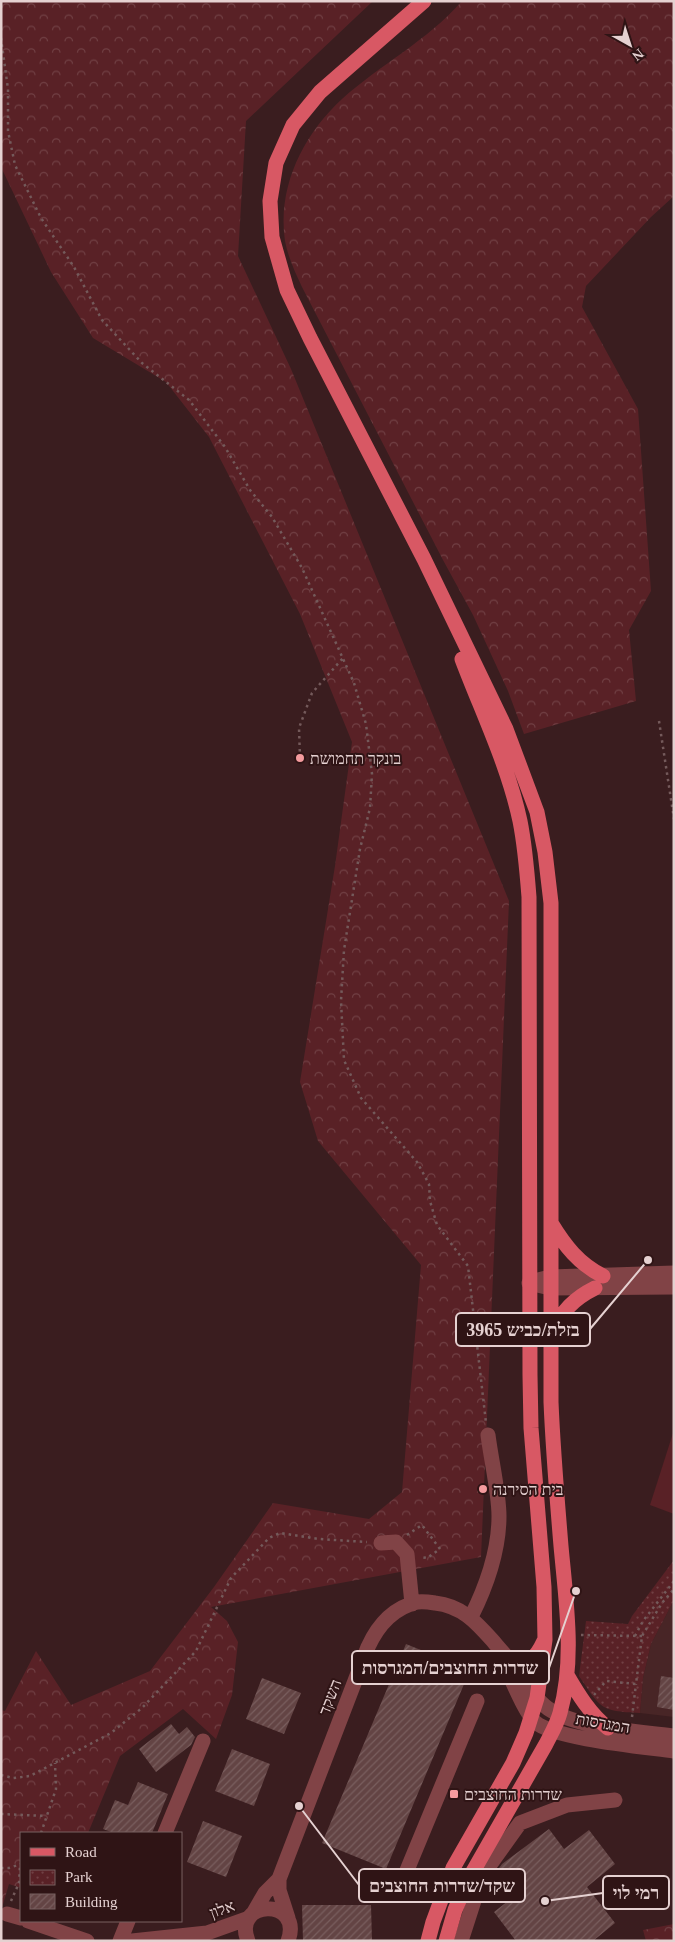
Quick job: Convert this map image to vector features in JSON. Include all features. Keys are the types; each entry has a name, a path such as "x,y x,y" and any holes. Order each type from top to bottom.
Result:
{"main road":[{"path":"424,1 320,92 293,125 276,163 270,200 272,237 287,290 424,559 509,737 537,812 545,852 551,903 550,1339 553,1450 567,1635 567,1675 559,1715 553,1731 467,1882 455,1910 446,1941"},
{"path":"424,559 507,775 520,820 526,854 529,897 531,1428 544,1587 545,1640 537,1698 531,1717 513,1763 454,1868 444,1891 428,1941"},
{"path":"550,1223 573,1255 591,1270 599,1282 566,1308 550,1339"},
{"path":"508,1658 517,1663 525,1664 535,1656 545,1640"},
{"path":"567,1675 586,1704 608,1728"}],"street":[{"path":"599,1282 674,1273"},
{"path":"530,1283 599,1282 674,1287"},
{"path":"471,1617 485,1588 498,1538 500,1514 488,1435"},
{"path":"388,1542 407,1554 412,1604"},
{"name":"השקד","path":"252,1915 265,1893 279,1879 375,1632 385,1620 400,1608 422,1601 438,1603 455,1607 471,1617 483,1628 492,1641 531,1717"},
{"name":"השקד","path":"492,1641 508,1658 537,1698"},
{"name":"המגרסות","path":"537,1698 559,1715 608,1728 674,1736"},
{"path":"444,1891 404,1875 477,1701"},
{"name":"המגרסות","path":"531,1717 541,1726 553,1731 604,1742 674,1750"},
{"path":"165,1832 203,1741"},
{"path":"461,1941 482,1876 520,1822 567,1805 615,1800"},
{"path":"279,1879 279,1890 291,1932 288,1941"},
{"name":"אלון","path":"207,1933 268,1907 275,1909 288,1918"},
{"path":"248,1941 245,1932 252,1915"},
{"path":"31,1922 88,1941"},
{"path":"120,1941 128,1922"},
{"name":"אלון","path":"132,1941 207,1933 222,1934 243,1941"}],"path":[{"path":"1,38 8,89 8,131 15,165 41,218 74,267 102,320 142,363 189,400 225,447 250,490 272,517 302,568 354,683 366,724 372,774 370,808 360,849 344,950 341,1000 344,1060 361,1098 417,1162 429,1184 430,1201 437,1225 468,1266 488,1435"},
{"path":"300,758 299,728 312,693 343,658"},
{"path":"659,721 674,820"},
{"path":"1,1774 13,1778 30,1776 111,1732 142,1708 196,1651 231,1578 269,1538 280,1533 319,1539 388,1542 422,1525 440,1549 427,1558 407,1554"},
{"path":"635,1636 643,1621 674,1581"},
{"path":"631,1731 642,1636 662,1603 674,1589"},
{"path":"567,1635 642,1636"},
{"path":"586,1704 606,1681 636,1684"},
{"path":"40,1832 56,1788 55,1763"},
{"path":"1,1814 46,1816"},
{"path":"1,1868 9,1868 20,1864"},
{"path":"14,1916 13,1895 19,1883 20,1874"}],"shaded area":[{"path":"674,1600 674,1717 640,1713 643,1678 651,1644"}],"green space":[{"path":"1,1 373,1 246,121 238,256 291,369 509,901 481,1557 211,1607 227,1621 238,1642 232,1695 216,1739 183,1709 120,1756 88,1832 20,1832 20,1888 9,1884 1,1911 1,1710 5,1711 36,1651 71,1705 150,1671 214,1587 273,1503 369,1519 402,1492 421,1265 318,1141 300,1082 335,866 352,742 300,614 209,437 166,382 93,338 51,272 1,167"},
{"path":"462,1 674,1 674,196 651,217 586,286 582,307 638,409 651,591 629,630 636,701 524,734 508,691 473,615 302,287 294,270 285,241 285,201 289,182 296,163 316,129 342,99 434,28"},
{"path":"674,1430 674,1514 650,1505"},
{"path":"674,1560 674,1600 651,1644 643,1678 640,1713 608,1709 597,1701 579,1676 586,1621 628,1624"},
{"path":"674,1924 674,1941 646,1941 643,1930"}],"building":[{"path":"406,1644 470,1670 386,1869 322,1843"},
{"path":"661,1676 674,1678 674,1710 657,1707"},
{"path":"262,1678 301,1693 284,1734 246,1719"},
{"path":"171,1724 179,1734 187,1727 195,1737 191,1745 156,1772 139,1749"},
{"path":"232,1749 270,1764 254,1806 215,1791"},
{"path":"138,1782 168,1794 152,1832 111,1832 103,1829 115,1800 128,1805"},
{"path":"203,1821 242,1836 226,1877 187,1862"},
{"path":"549,1829 564,1849 589,1830 615,1864 587,1887 615,1923 593,1941 516,1941 494,1912 508,1901 491,1879 502,1864"},
{"path":"302,1905 371,1905 372,1941 303,1941"}],"place":[{"name":"בונקר תחמושת","path":"300,758"},
{"name":"בזלת/כביש 3965","path":"648,1260"},
{"name":"בית הסירנה","path":"483,1489"},
{"name":"שדרות החוצבים/המגרסות","path":"576,1591"},
{"name":"שדרות החוצבים","path":"454,1794"},
{"name":"שקד/שדרות החוצבים","path":"299,1806"},
{"name":"רמי לוי","path":"545,1901"}]}
